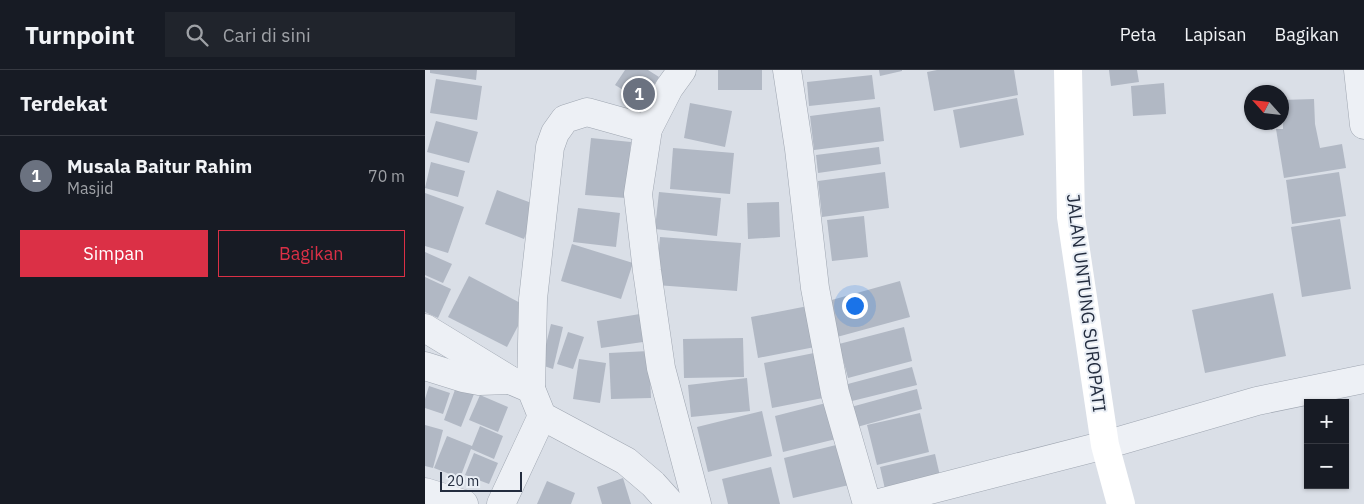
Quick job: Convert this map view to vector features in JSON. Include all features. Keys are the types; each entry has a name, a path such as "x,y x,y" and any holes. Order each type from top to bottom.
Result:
{"main road":[{"name":"JALAN UNTUNG SUROPATI","path":"1068,70 1071,216 1105,446 1121,504"}],"street":[{"path":"682,70 669,88 648,128 638,194 661,368 697,504"},
{"path":"787,70 799,149 815,288 835,393 867,504"},
{"path":"1358,70 1364,125"},
{"path":"521,385 533,299 550,147 555,134 565,119 587,112 648,128"},
{"path":"425,328 521,385 543,416 626,461 653,484 671,504"},
{"path":"425,366 463,378 521,385"},
{"path":"875,504 1105,446 1257,401 1364,379"},
{"path":"501,504 543,416"},
{"path":"425,492 464,504"}],"building":[{"path":"430,70 477,70 476,80 430,73"},
{"path":"625,70 648,70 659,77 643,102 615,85"},
{"path":"718,70 762,70 762,90 718,90"},
{"path":"879,70 902,70 902,71 880,76"},
{"path":"937,70 1014,70 1018,95 934,111 927,72"},
{"path":"1109,70 1137,70 1139,82 1111,86"},
{"path":"872,75 875,99 809,106 807,82"},
{"path":"436,79 482,86 477,120 430,113"},
{"path":"1164,83 1166,114 1133,116 1131,86"},
{"path":"1017,98 1024,135 960,148 953,110"},
{"path":"1314,99 1315,124 1320,148 1342,144 1346,168 1284,178 1276,130 1289,130 1289,100"},
{"path":"690,103 732,111 725,147 684,138"},
{"path":"880,107 884,141 814,150 810,116"},
{"path":"436,121 478,132 469,163 427,152"},
{"path":"591,138 631,142 626,198 585,195"},
{"path":"879,147 881,164 818,173 816,155"},
{"path":"673,148 734,153 730,194 670,189"},
{"path":"431,162 465,171 458,197 425,188"},
{"path":"885,172 889,208 822,217 818,181"},
{"path":"1339,172 1346,216 1292,224 1286,180"},
{"path":"497,190 537,205 524,239 485,224"},
{"path":"659,192 721,198 717,236 655,229"},
{"path":"425,193 464,207 448,253 425,246"},
{"path":"779,202 780,237 748,239 747,203"},
{"path":"578,208 620,213 616,247 573,242"},
{"path":"864,216 868,257 832,261 827,220"},
{"path":"1340,219 1351,289 1302,297 1291,227"},
{"path":"660,237 741,243 737,291 656,285"},
{"path":"572,244 633,263 621,299 561,281"},
{"path":"425,252 452,264 443,283 425,275"},
{"path":"469,276 528,307 507,347 448,317"},
{"path":"425,277 451,289 438,318 425,312"},
{"path":"900,281 910,317 837,337 828,301"},
{"path":"1273,293 1286,356 1205,373 1192,310"},
{"path":"808,306 815,347 758,358 751,317"},
{"path":"640,314 643,342 601,348 597,321"},
{"path":"551,324 563,327 553,369 541,365"},
{"path":"904,327 912,361 848,378 839,344"},
{"path":"568,332 584,337 573,369 557,364"},
{"path":"743,338 744,377 684,378 683,339"},
{"path":"649,351 651,398 611,399 609,353"},
{"path":"814,353 823,398 772,408 764,363"},
{"path":"579,359 606,363 600,403 573,399"},
{"path":"912,367 917,385 848,402 844,385"},
{"path":"747,378 750,411 691,417 688,385"},
{"path":"429,386 450,393 443,414 425,408 425,399"},
{"path":"456,387 474,394 461,427 444,420"},
{"path":"917,389 922,409 857,427 851,407"},
{"path":"480,395 508,407 498,432 469,420"},
{"path":"826,403 836,439 783,452 775,416"},
{"path":"762,411 772,456 708,472 697,427"},
{"path":"920,413 929,452 877,465 867,425"},
{"path":"425,425 443,430 433,468 425,466"},
{"path":"480,426 503,436 494,459 471,449 460,478 434,468 447,436 472,446"},
{"path":"840,444 849,485 793,498 784,458"},
{"path":"474,453 498,463 489,484 465,475"},
{"path":"935,454 940,476 885,489 880,467"},
{"path":"771,467 780,504 728,504 722,479"},
{"path":"623,478 631,504 602,504 597,487"},
{"path":"547,481 575,493 571,504 537,504"}],"place":[{"name":"Musala Baitur Rahim","path":"639,94"}]}
